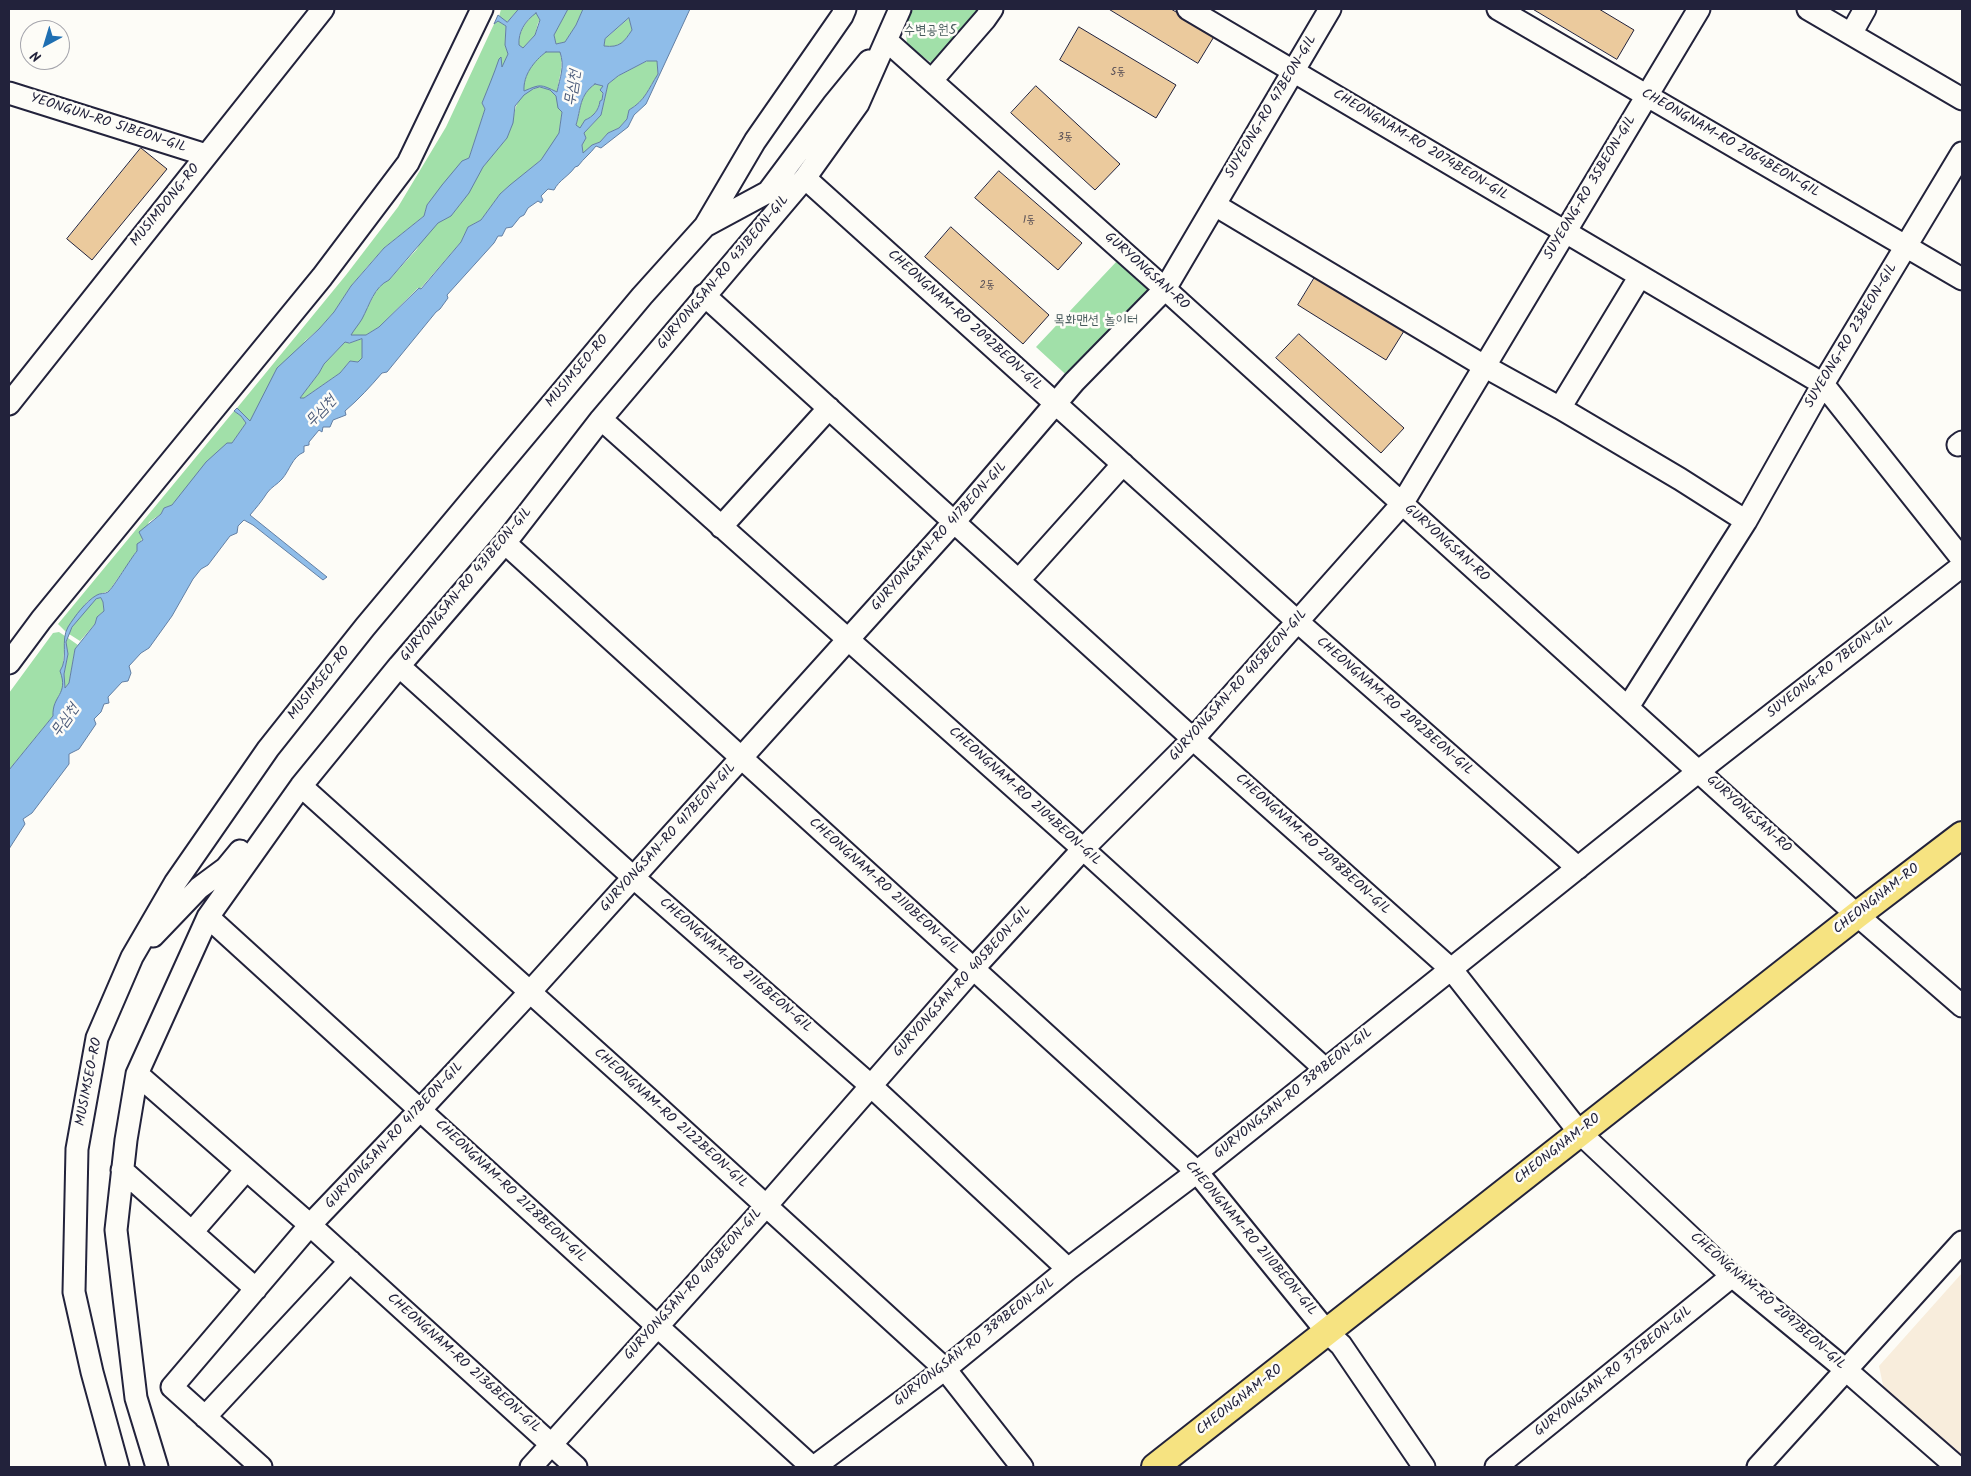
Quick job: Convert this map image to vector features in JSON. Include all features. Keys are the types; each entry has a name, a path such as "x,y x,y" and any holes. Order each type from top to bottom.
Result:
{"main road":[{"name":"CHEONGNAM-RO","path":"1155,1467 1857,915 1962,835"}],"street":[{"name":"MUSIMDONG-RO","path":"9,404 324,9"},
{"path":"9,663 41,620 322,277 408,163 482,9"},
{"name":"MUSIMSEO-RO","path":"118,1467 92,1372 74,1292 78,1149 97,1038 132,957 175,883 268,749 377,612 642,296 705,226 755,140 837,24 845,9"},
{"name":"GURYONGSAN-RO 431BEON-GIL","path":"157,1467 136,1398 116,1230 122,1170 137,1074 208,917 301,786 399,666 505,544 601,419 805,178 858,104 887,41 899,9"},
{"path":"932,80 992,9"},
{"name":"SUYEONG-RO 47BEON-GIL","path":"1165,289 1330,9"},
{"name":"CHEONGNAM-RO 2064BEON-GIL","path":"1498,9 1962,279"},
{"name":"SUYEONG-RO 35BEON-GIL","path":"1402,504 1699,9"},
{"path":"1808,9 1962,99"},
{"path":"1851,34 1865,9"},
{"name":"CHEONGNAM-RO 2074BEON-GIL","path":"1198,11 1293,71 1823,384 1962,559"},
{"path":"705,226 768,192 833,105 887,41"},
{"name":"GURYONGSAN-RO","path":"887,41 1165,289 1857,915 1962,1006"},
{"name":"YEONGUN-RO 51BEON-GIL","path":"9,93 206,155"},
{"name":"SUYEONG-RO 23BEON-GIL","path":"1628,707 1746,521 1823,384 1962,153"},
{"name":"CHEONGNAM-RO 2092BEON-GIL","path":"805,178 1298,622 1578,868"},
{"path":"1214,205 1484,366 1560,408 1746,521"},
{"path":"1560,408 1640,276"},
{"name":"GURYONGSAN-RO 417BEON-GIL","path":"172,1387 310,1225 529,993 955,522 1074,382 1165,289"},
{"name":"CHEONGNAM-RO 2098BEON-GIL","path":"704,296 1193,739 1452,970 1580,1133"},
{"path":"721,527 829,408"},
{"name":"CHEONGNAM-RO 2104BEON-GIL","path":"601,419 1083,849 1325,1069"},
{"path":"1019,580 1123,464"},
{"name":"GURYONGSAN-RO 405BEON-GIL","path":"531,1467 766,1206 973,969 1083,849 1193,739 1402,504"},
{"name":"CHEONGNAM-RO 2110BEON-GIL","path":"505,544 1197,1172 1328,1332 1341,1345 1424,1467"},
{"name":"SUYEONG-RO 7BEON-GIL","path":"1699,771 1962,566"},
{"name":"CHEONGNAM-RO 2116BEON-GIL","path":"399,666 870,1085 1068,1269"},
{"name":"GURYONGSAN-RO 389BEON-GIL","path":"813,1467 944,1369 1068,1269 1197,1172 1699,771"},
{"name":"CHEONGNAM-RO 2122BEON-GIL","path":"301,786 944,1369 1022,1467"},
{"path":"132,957 200,888 226,868 270,816 283,809"},
{"name":"CHEONGNAM-RO 2128BEON-GIL","path":"208,917 813,1467"},
{"name":"CHEONGNAM-RO 2136BEON-GIL","path":"137,1074 310,1225 576,1467"},
{"name":"CHEONGNAM-RO 2097BEON-GIL","path":"1580,1133 1732,1276 1846,1370 1957,1467"},
{"path":"122,1170 256,1290"},
{"path":"192,1232 246,1170"},
{"path":"1758,1467 1962,1242"},
{"path":"205,1417 350,1261"},
{"name":"GURYONGSAN-RO 375BEON-GIL","path":"1496,1467 1732,1276"},
{"path":"136,1398 172,1387 261,1467"}],"shaded area":[{"path":"1962,1273 1962,1458 1884,1390 1879,1366"}],"green space":[{"path":"501,9 519,9 507,22 499,17"},
{"path":"568,9 583,9 576,25 565,42 556,44 554,35"},
{"name":"수변공원5","path":"909,9 983,9 933,64 907,45 905,19"},
{"path":"536,12 540,20 535,35 523,48 519,46 521,31"},
{"path":"629,18 632,30 624,41 614,46 604,46 605,39"},
{"path":"498,21 506,26 505,45 508,54 502,68 496,67 493,79 482,103 485,109 469,158 427,205 424,216 384,248 351,286 334,312 305,341 250,422 237,408 346,275 398,207 446,127 494,24"},
{"path":"546,52 560,52 561,67 557,92 542,86 523,91 525,79 530,69"},
{"path":"647,61 657,61 658,74 646,94 640,102 629,110 627,119 619,128 608,133 600,142 592,145 583,154 582,145 586,138 584,133 601,115 608,84 618,76"},
{"path":"595,84 603,86 602,100 595,113 585,120 580,129 576,126 581,103 586,93"},
{"path":"540,87 550,90 557,96 562,112 559,133 541,160 500,194 481,220 468,227 461,242 420,289 418,288 379,327 366,335 350,335 383,283 389,280 439,222 457,209 483,167 505,140 512,124 515,109 522,96"},
{"name":"목화맨션 놀이터","path":"1117,261 1157,297 1074,382 1036,347"},
{"path":"362,339 362,358 358,362 350,361 340,373 304,398 300,398 324,364 345,342 349,343"},
{"path":"234,411 246,423 232,443 227,443 172,505 164,508 161,514 149,522 137,551 109,591 97,595 87,602 66,632 58,624"},
{"path":"101,598 104,611 97,617 95,624 80,641 69,634 84,611 96,599"},
{"path":"59,632 65,636 63,666 60,671 63,679 63,691 59,695 53,716 9,770 9,693 53,633"},
{"path":"68,638 78,645 75,649 69,683 65,688 64,674 68,654 66,642"}],"water":[{"name":"무심천","path":"519,9 568,9 554,35 556,44 565,42 576,25 583,9 690,9 646,104 634,115 628,127 601,148 596,146 554,190 548,189 541,196 543,200 541,203 538,201 528,208 512,227 506,228 502,236 498,236 494,243 447,295 448,298 440,309 387,372 382,373 345,411 346,415 333,420 330,427 323,427 322,432 319,430 309,442 309,445 304,446 304,452 294,460 282,479 269,491 250,515 327,577 323,580 244,520 238,526 237,533 230,536 208,565 201,569 193,579 172,616 149,648 141,653 129,666 131,673 128,681 122,682 108,697 109,703 104,704 101,712 94,719 96,724 79,749 69,754 69,764 32,813 23,819 25,824 9,849 9,770 53,716 53,709 63,685 60,671 64,661 65,638 68,627 89,601 98,594 108,592 114,585 137,551 137,544 143,540 139,532 161,514 164,508 172,505 206,462 227,443 232,443 246,423 234,411 237,408 250,421 277,368 319,329 334,312 351,286 384,248 424,216 427,205 442,185 462,161 469,158 485,109 482,103 499,59 501,57 502,67 508,54 505,45 506,26 498,21 494,24 498,15 507,22","holes":["536,13 540,20 535,35 523,48 519,45 520,36 523,27","629,18 632,30 624,41 618,45 604,46 605,39","546,52 560,52 562,67 557,92 540,86 524,91 527,74 537,60","647,61 657,61 658,74 643,98 629,110 627,119 619,128 608,133 600,142 592,145 583,153 582,145 586,138 584,133 601,115 608,84 618,76","595,84 603,86 600,90 603,93 602,100 597,110 585,120 580,128 576,125 581,103 586,93","540,87 550,90 556,96 558,108 562,112 559,133 541,160 500,194 481,220 468,227 461,242 421,289 419,288 379,327 366,335 351,335 380,287 389,280 438,223 451,216 469,193 483,167 507,138 513,123 515,106 524,95","362,339 362,358 358,362 350,361 340,373 304,398 300,398 324,364 345,342 349,343","101,598 104,611 97,617 95,624 75,649 69,683 65,688 64,674 68,654 66,642 72,627 96,599"]}],"building":[{"path":"1109,9 1171,9 1215,35 1198,63"},
{"path":"1533,9 1599,9 1634,30 1617,59"},
{"path":"1079,27 1176,85 1156,118 1060,60"},
{"path":"1036,86 1120,164 1095,190 1011,113"},
{"path":"141,148 167,169 92,260 67,239"},
{"path":"999,171 1082,243 1058,270 975,198"},
{"path":"951,227 1049,315 1023,344 925,257"},
{"path":"1315,277 1404,331 1386,360 1298,305"},
{"path":"1299,334 1404,428 1381,453 1276,358"}]}
